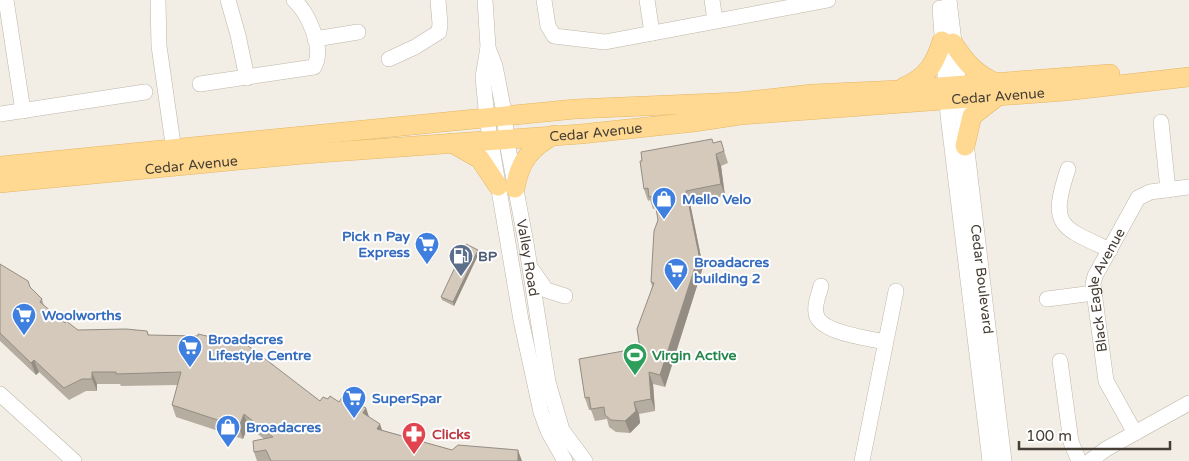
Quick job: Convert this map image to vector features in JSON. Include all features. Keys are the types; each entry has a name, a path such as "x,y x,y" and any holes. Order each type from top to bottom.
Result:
{"main road":[{"path":"899,90 918,81 931,69 948,42 976,73 997,88 972,116 965,146"},
{"name":"Cedar Avenue","path":"0,182 175,158 575,109 739,102 812,94 899,90 953,91 997,88 1189,66"},
{"name":"Cedar Avenue","path":"997,88 1065,91 1189,77"},
{"name":"Cedar Avenue","path":"0,166 304,154 452,143 694,122 740,114 874,106 953,91"},
{"path":"452,143 480,159 506,187 529,152 555,134"}],"street":[{"path":"6,0 23,110"},
{"path":"149,0 159,46 175,158"},
{"path":"158,0 159,46"},
{"path":"228,0 247,78"},
{"path":"200,84 314,67 317,57 315,39 308,18 294,0"},
{"path":"389,59 415,48 439,32 438,0"},
{"name":"Valley Road","path":"485,0 488,47 483,77 496,118 506,187 509,238 521,320 536,392 551,419 565,461"},
{"path":"544,0 549,30 559,37 600,42 715,20 776,5 828,0"},
{"path":"647,0 652,33"},
{"path":"712,0 715,20"},
{"path":"940,0 948,42 953,91"},
{"path":"948,42 949,0"},
{"path":"315,39 358,32"},
{"name":"Cedar Boulevard","path":"953,91 965,146 982,271 990,407 990,461"},
{"name":"Cedar Boulevard","path":"953,91 990,407 1004,461"},
{"path":"0,114 145,92"},
{"path":"1161,122 1168,190"},
{"path":"1068,169 1058,212 1063,223 1074,233 1110,250"},
{"name":"Valley Road","path":"506,187 529,263 548,382 551,419 562,430 585,461"},
{"name":"Black Eagle Avenue","path":"1135,433 1106,384 1094,293 1094,279 1138,198 1150,192 1189,187"},
{"path":"529,263 542,286 549,292 566,296"},
{"path":"822,286 815,311 821,323 844,333 885,342"},
{"path":"862,461 896,291"},
{"path":"1048,299 1094,293"},
{"path":"1060,361 1071,442 1079,461"},
{"path":"0,394 74,461"},
{"path":"1090,461 1189,403"}],"building":[{"name":"Broadacres building 2","path":"712,139 713,143 721,141 724,151 716,154 721,184 686,191 699,255 660,375 649,372 651,399 634,402 636,411 625,421 611,420 605,415 604,407 591,409 589,397 585,398 579,359 640,348 637,329 654,283 651,282 654,231 658,220 654,196 649,197 648,188 644,189 640,161 642,161 641,152"},
{"path":"466,244 478,250 453,302 441,297"},
{"name":"Broadacres Lifestyle Centre","path":"0,264 28,281 30,287 42,299 40,302 65,323 66,321 78,330 126,329 147,331 148,335 198,336 198,334 247,345 320,401 323,397 328,399 330,396 339,402 343,396 366,408 363,413 380,424 377,429 452,450 458,445 518,450 518,461 271,461 266,450 254,452 253,441 273,437 244,414 239,427 172,405 181,372 116,374 116,372 92,372 92,379 82,379 64,388 34,360 31,363 0,333"}],"place":[{"name":"Mello Velo","path":"664,220"},
{"name":"Pick n Pay Express","path":"427,265"},
{"name":"BP","path":"461,277"},
{"name":"Broadacres building 2","path":"676,291"},
{"name":"Woolworths","path":"24,336"},
{"name":"Broadacres Lifestyle Centre","path":"190,368"},
{"name":"Virgin Active","path":"635,376"},
{"name":"SuperSpar","path":"354,419"},
{"name":"Broadacres","path":"228,448"},
{"name":"Clicks","path":"414,455"}]}
